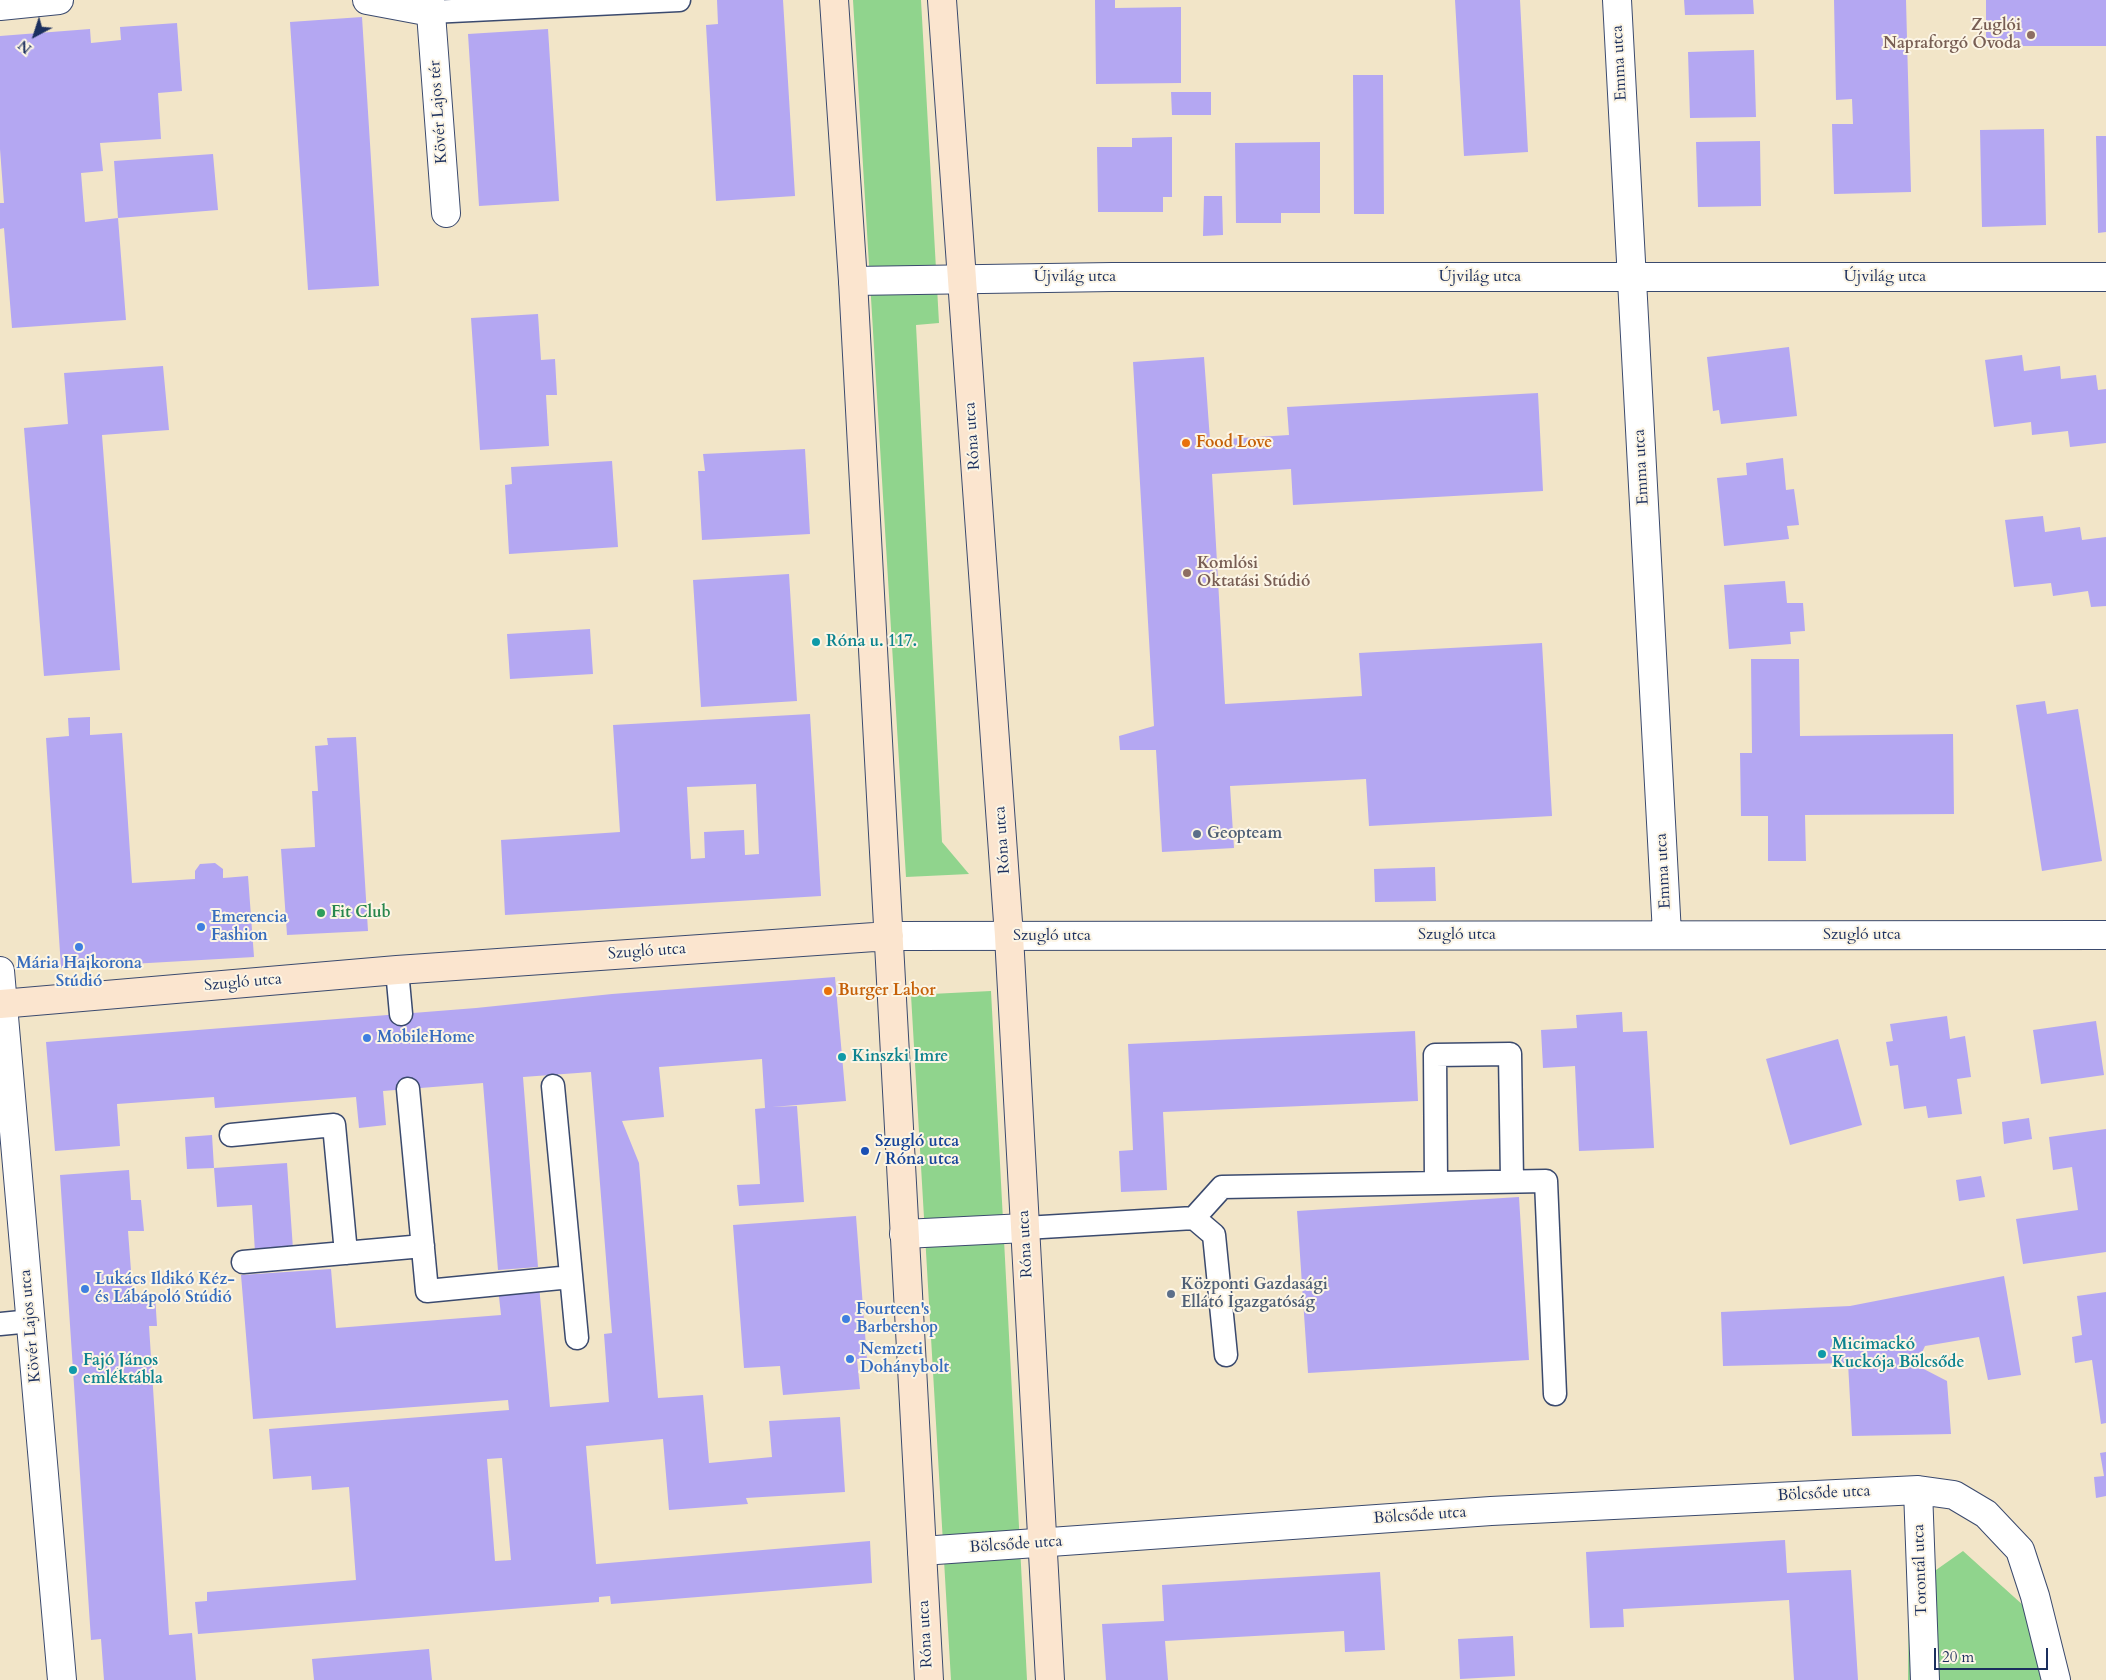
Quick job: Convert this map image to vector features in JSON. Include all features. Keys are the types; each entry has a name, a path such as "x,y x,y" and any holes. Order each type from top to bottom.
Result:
{"street":[{"path":"0,6 59,0"},
{"path":"367,0 431,6"},
{"name":"Róna utca","path":"834,0 853,281 929,1680"},
{"name":"Róna utca","path":"942,0 1010,936 1050,1680"},
{"name":"Emma utca","path":"1617,0 1667,934"},
{"name":"Kövér Lajos tér","path":"431,6 446,213"},
{"name":"Újvilág utca","path":"853,281 962,278 2106,277"},
{"name":"Szugló utca","path":"2,1004 397,970 889,936 2106,935"},
{"name":"Kövér Lajos utca","path":"0,971 62,1680"},
{"path":"904,1234 1025,1228"},
{"name":"Bölcsőde utca","path":"922,1551 1491,1511 1918,1490 1954,1495 1986,1514 2020,1550 2035,1596 2056,1680"},
{"name":"Torontál utca","path":"1918,1490 1925,1680"}],"lane":[{"path":"431,6 679,0"},
{"path":"397,970 400,1014"},
{"path":"1436,1182 1435,1055 1510,1054 1512,1180"},
{"path":"553,1086 577,1338"},
{"path":"408,1089 427,1291 571,1277"},
{"path":"231,1135 334,1125 346,1253"},
{"path":"1194,1218 1222,1187 1512,1180 1546,1181 1555,1394"},
{"path":"1025,1228 1194,1218 1214,1235 1226,1355"},
{"path":"244,1262 423,1246"},
{"path":"0,1324 31,1321"}],"green space":[{"path":"853,0 921,0 939,323 916,325 942,842 969,874 906,877"},
{"path":"991,991 1027,1680 951,1680 911,995"},
{"path":"1963,1551 2024,1606 2043,1680 1908,1680 1909,1589"}],"building":[{"path":"717,0 783,0 795,196 716,201 706,25 718,24"},
{"path":"1095,0 1115,0 1115,8 1181,7 1181,83 1096,84"},
{"path":"1455,0 1520,0 1528,152 1464,156"},
{"path":"1684,0 1753,0 1754,14 1685,15"},
{"path":"1834,0 1906,0 1911,192 1834,194 1832,124 1853,124 1852,99 1836,100"},
{"path":"1986,0 2106,0 2106,46 1986,46"},
{"path":"362,17 379,286 308,290 290,22"},
{"path":"177,23 182,91 158,93 161,139 100,143 103,171 81,173 85,222 118,218 126,320 12,328 4,228 0,229 0,203 4,203 0,149 0,36 90,29 91,43 121,40 120,27"},
{"path":"548,29 559,201 479,206 468,34"},
{"path":"1754,50 1756,117 1690,118 1688,52"},
{"path":"1353,75 1383,75 1384,214 1354,214"},
{"path":"1171,92 1211,92 1211,115 1172,115"},
{"path":"2044,129 2046,225 1982,227 1980,130"},
{"path":"2096,136 2106,136 2106,232 2098,233"},
{"path":"1172,137 1172,197 1163,197 1163,212 1098,212 1097,147 1132,147 1132,138"},
{"path":"1760,141 1761,206 1698,207 1696,142"},
{"path":"1320,142 1320,213 1281,213 1281,223 1236,223 1235,143"},
{"path":"213,154 218,210 118,218 114,161"},
{"path":"1204,196 1222,196 1223,235 1203,236"},
{"path":"538,314 541,360 555,359 557,395 546,395 549,446 480,450 471,318"},
{"path":"1789,347 1797,416 1721,424 1719,410 1713,411 1707,357"},
{"path":"2022,355 2024,371 2060,366 2061,379 2096,375 2098,390 2106,389 2106,443 2070,447 2068,431 2032,435 2031,422 1994,427 1985,360"},
{"path":"1204,357 1210,440 1289,435 1287,407 1538,393 1543,491 1293,505 1291,469 1212,474 1225,704 1362,696 1359,653 1542,643 1552,816 1369,826 1366,779 1230,786 1234,848 1162,852 1156,750 1120,750 1119,736 1154,726 1133,362"},
{"path":"163,366 169,430 102,435 120,670 44,676 24,428 68,424 64,373"},
{"path":"805,449 810,534 702,540 698,471 705,471 703,454"},
{"path":"1783,458 1786,490 1794,489 1799,525 1787,526 1789,539 1724,546 1717,478 1747,475 1746,463"},
{"path":"612,461 618,547 509,554 505,485 512,484 511,467"},
{"path":"2043,516 2045,532 2080,527 2082,540 2106,537 2106,606 2091,607 2088,591 2053,596 2051,583 2014,587 2005,520"},
{"path":"789,574 797,701 701,707 693,580"},
{"path":"1785,581 1787,603 1803,603 1805,631 1790,632 1791,644 1729,649 1724,585"},
{"path":"590,629 593,674 510,679 507,634"},
{"path":"1751,659 1799,659 1800,736 1953,734 1954,814 1805,815 1806,861 1768,861 1768,816 1741,816 1740,753 1752,753"},
{"path":"2045,701 2047,714 2078,709 2102,861 2042,871 2016,705"},
{"path":"810,714 821,896 505,915 501,840 620,832 613,725","holes":["756,784 759,854 745,855 744,830 704,832 705,858 691,859 687,787"]},
{"path":"90,717 90,735 122,733 132,883 195,879 195,871 200,864 215,863 223,869 223,878 248,876 254,957 61,968 46,738 69,736 68,718"},
{"path":"356,737 368,931 287,935 281,849 315,847 312,791 318,791 315,746 328,745 327,738"},
{"path":"1435,867 1436,901 1375,902 1374,869"},
{"path":"835,977 846,1101 772,1107 797,1106 804,1202 739,1206 737,1185 760,1184 755,1109 765,1108 762,1059 659,1067 664,1117 622,1121 639,1163 658,1398 703,1395 709,1463 772,1457 769,1421 840,1417 845,1492 746,1498 748,1504 669,1510 663,1439 586,1446 596,1564 870,1541 872,1583 611,1604 610,1596 599,1597 599,1602 198,1634 195,1602 207,1601 207,1592 356,1580 349,1487 312,1490 311,1476 273,1479 269,1429 509,1410 508,1400 253,1419 241,1275 331,1269 336,1328 501,1315 498,1288 539,1285 550,1407 609,1402 604,1334 612,1333 591,1072 523,1077 538,1267 498,1270 483,1083 383,1091 386,1125 359,1128 356,1097 215,1108 214,1097 117,1104 120,1146 55,1151 46,1042 476,1008 612,994","holes":["502,1458 511,1560 495,1561 487,1459"]},
{"path":"1622,1012 1623,1032 1647,1031 1654,1148 1579,1151 1575,1066 1543,1068 1541,1030 1577,1028 1576,1015"},
{"path":"1947,1016 1950,1039 1965,1036 1971,1077 1957,1079 1962,1114 1928,1118 1926,1106 1904,1109 1898,1065 1890,1066 1886,1042 1893,1041 1890,1024"},
{"path":"2096,1021 2104,1075 2041,1084 2033,1030"},
{"path":"1415,1031 1418,1101 1163,1112 1167,1190 1121,1192 1119,1151 1133,1150 1128,1044"},
{"path":"1838,1039 1862,1125 1790,1145 1766,1059"},
{"path":"2029,1118 2032,1139 2004,1144 2002,1122"},
{"path":"2106,1129 2106,1252 2023,1264 2016,1219 2078,1210 2072,1167 2053,1170 2049,1137"},
{"path":"212,1135 214,1168 187,1169 185,1137"},
{"path":"287,1163 293,1249 255,1252 252,1205 217,1207 214,1168"},
{"path":"129,1170 131,1200 141,1200 144,1231 128,1231 133,1297 155,1295 157,1326 149,1326 169,1635 192,1633 196,1680 104,1680 101,1639 91,1640 60,1175"},
{"path":"1981,1176 1985,1197 1959,1201 1956,1180"},
{"path":"1519,1197 1529,1360 1308,1373 1297,1211"},
{"path":"856,1216 867,1359 857,1359 860,1389 783,1395 780,1366 744,1368 733,1225"},
{"name":"Micimackó Kuckója Bölcsőde","path":"2004,1276 2021,1375 1988,1380 1979,1337 1925,1346 1916,1365 1947,1381 1951,1434 1852,1436 1848,1363 1723,1366 1721,1312 1850,1306"},
{"path":"2106,1292 2106,1423 2101,1424 2092,1360 2075,1363 2072,1337 2082,1335 2077,1296"},
{"path":"2106,1452 2106,1496 2096,1498 2094,1477 2104,1476 2100,1453"},
{"path":"1785,1540 1787,1573 1851,1570 1858,1680 1794,1680 1789,1600 1623,1609 1624,1627 1590,1628 1586,1552"},
{"path":"1380,1572 1385,1650 1345,1652 1344,1631 1165,1641 1168,1680 1106,1680 1102,1624 1164,1621 1162,1585"},
{"path":"1513,1636 1515,1676 1460,1679 1458,1639"},
{"path":"429,1649 432,1680 314,1680 312,1659"}],"place":[{"name":"Zuglói Napraforgó Óvoda","path":"2031,35"},
{"name":"Food Love","path":"1186,443"},
{"name":"Komlósi Oktatási Stúdió","path":"1187,573"},
{"name":"Róna u. 117.","path":"816,642"},
{"name":"Geopteam","path":"1197,834"},
{"name":"Fit Club","path":"321,913"},
{"name":"Emerencia Fashion","path":"201,927"},
{"name":"Mária Hajkorona Stúdió","path":"79,947"},
{"name":"Burger Labor","path":"828,991"},
{"name":"MobileHome","path":"367,1038"},
{"name":"Kinszki Imre","path":"842,1057"},
{"name":"Szugló utca / Róna utca","path":"865,1151"},
{"name":"Lukács Ildikó Kéz- és Lábápoló Stúdió","path":"85,1289"},
{"name":"Központi Gazdasági Ellátó Igazgatóság","path":"1171,1294"},
{"name":"Fourteen's Barbershop","path":"846,1319"},
{"name":"Micimackó Kuckója Bölcsőde","path":"1822,1354"},
{"name":"Nemzeti Dohánybolt","path":"850,1359"},
{"name":"Fajó János emléktábla","path":"73,1370"}]}
